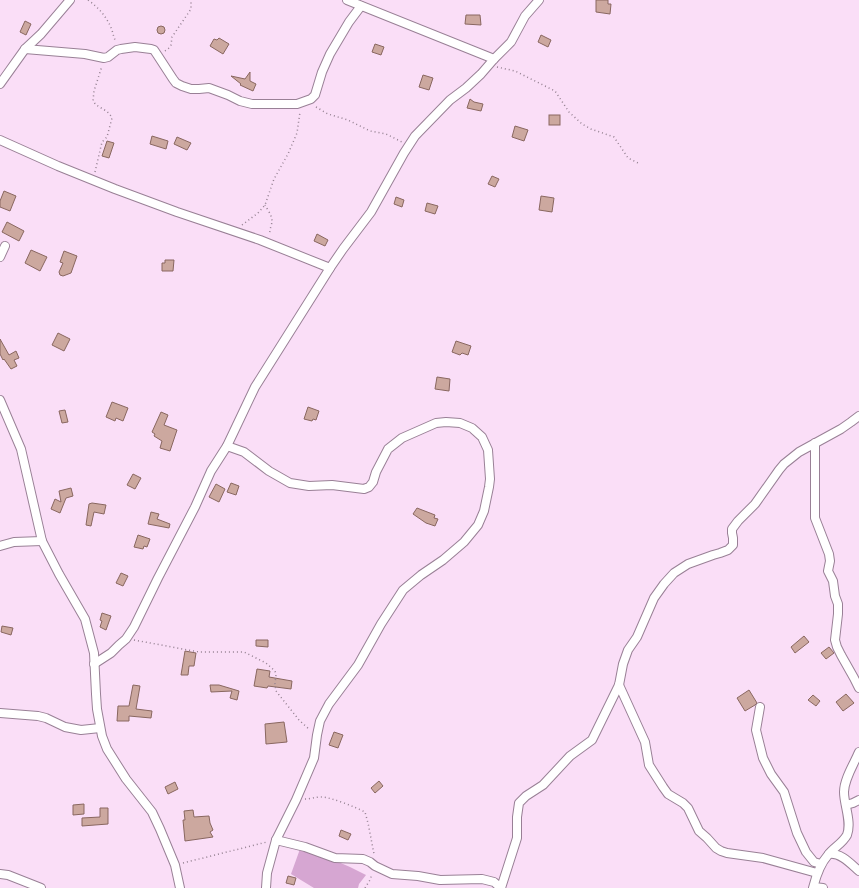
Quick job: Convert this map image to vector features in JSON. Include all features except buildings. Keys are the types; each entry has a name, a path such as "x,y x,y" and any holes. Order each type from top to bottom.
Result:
{"street":[{"path":"0,84 25,49 41,34 70,0"},
{"path":"347,0 492,61"},
{"path":"94,664 111,653 126,639 134,627 212,472 227,446 255,387 330,268 371,212 415,136 450,100 481,74 511,42 526,16 539,0"},
{"path":"25,49 85,54 104,58 118,50 144,47 151,48 173,79 182,86 200,90 209,88 228,94 240,101 252,104 297,104 311,99 315,95 322,72 330,54 345,28 361,6"},
{"path":"0,140 93,180 177,212 270,244 330,268"},
{"path":"0,257 5,246"},
{"path":"0,400 21,449 42,541 85,619 94,653 96,694 102,736 107,749 126,779 152,812 175,865 180,888"},
{"path":"276,840 305,847 335,858 370,862 392,874 418,876 440,880 482,880 494,882 501,888 517,838 519,803 526,796 543,785 570,756 592,740 619,685 623,664 628,650 637,637 654,598 664,584 674,573 688,564 728,550 733,545 732,529 755,504 779,470 798,452 846,426 859,416"},
{"path":"227,446 244,452 269,471 290,483 309,486 332,485 364,489 369,487 373,482 376,472 388,449 402,438 436,423 460,423 472,428 482,437 488,450 490,480 484,511 478,525 464,542 404,590 381,624 358,665 329,704 320,721 314,758 296,800 276,840 267,873 266,888"},
{"path":"815,443 815,518 829,554 830,560 828,571 833,581 835,596 838,604 837,647 859,688"},
{"path":"0,546 14,542 42,541"},
{"path":"619,685 644,742 652,770 668,794 683,803 688,808 699,831 716,848 727,853 763,858 817,873"},
{"path":"760,707 756,730 763,758 771,774 784,792 797,833 806,852 814,862 821,864"},
{"path":"0,713 38,716 65,727 81,730 100,728"},
{"path":"822,888 814,888 817,873 821,864 829,854 839,846 847,833 848,818 844,797 844,785 859,752"},
{"path":"846,805 859,800"},
{"path":"829,854 834,853 859,870"},
{"path":"0,874 8,875 41,888"}],"path":[{"path":"88,0 98,6 112,30 115,41 123,49"},
{"path":"155,52 165,51 169,48 172,37 191,9 192,0"},
{"path":"93,180 102,142 107,137 112,118 108,112 97,106 93,100 94,91 104,58"},
{"path":"492,61 501,68 515,71 555,91 569,112 582,124 591,129 614,137 628,158 640,164"},
{"path":"234,231 248,222 265,205 274,178 288,154 297,133 304,102 328,114 348,120 370,131 386,134 409,146"},
{"path":"265,205 272,218 269,232 270,244"},
{"path":"126,639 199,652 244,652 266,663 275,671 276,691 299,720 317,736"},
{"path":"296,800 321,797 327,798 365,812 374,849 375,866 370,880 365,888"},
{"path":"175,865 276,840"}],"shaded area":[{"path":"300,849 308,849 366,875 359,884 358,888 314,888 291,874"}]}
